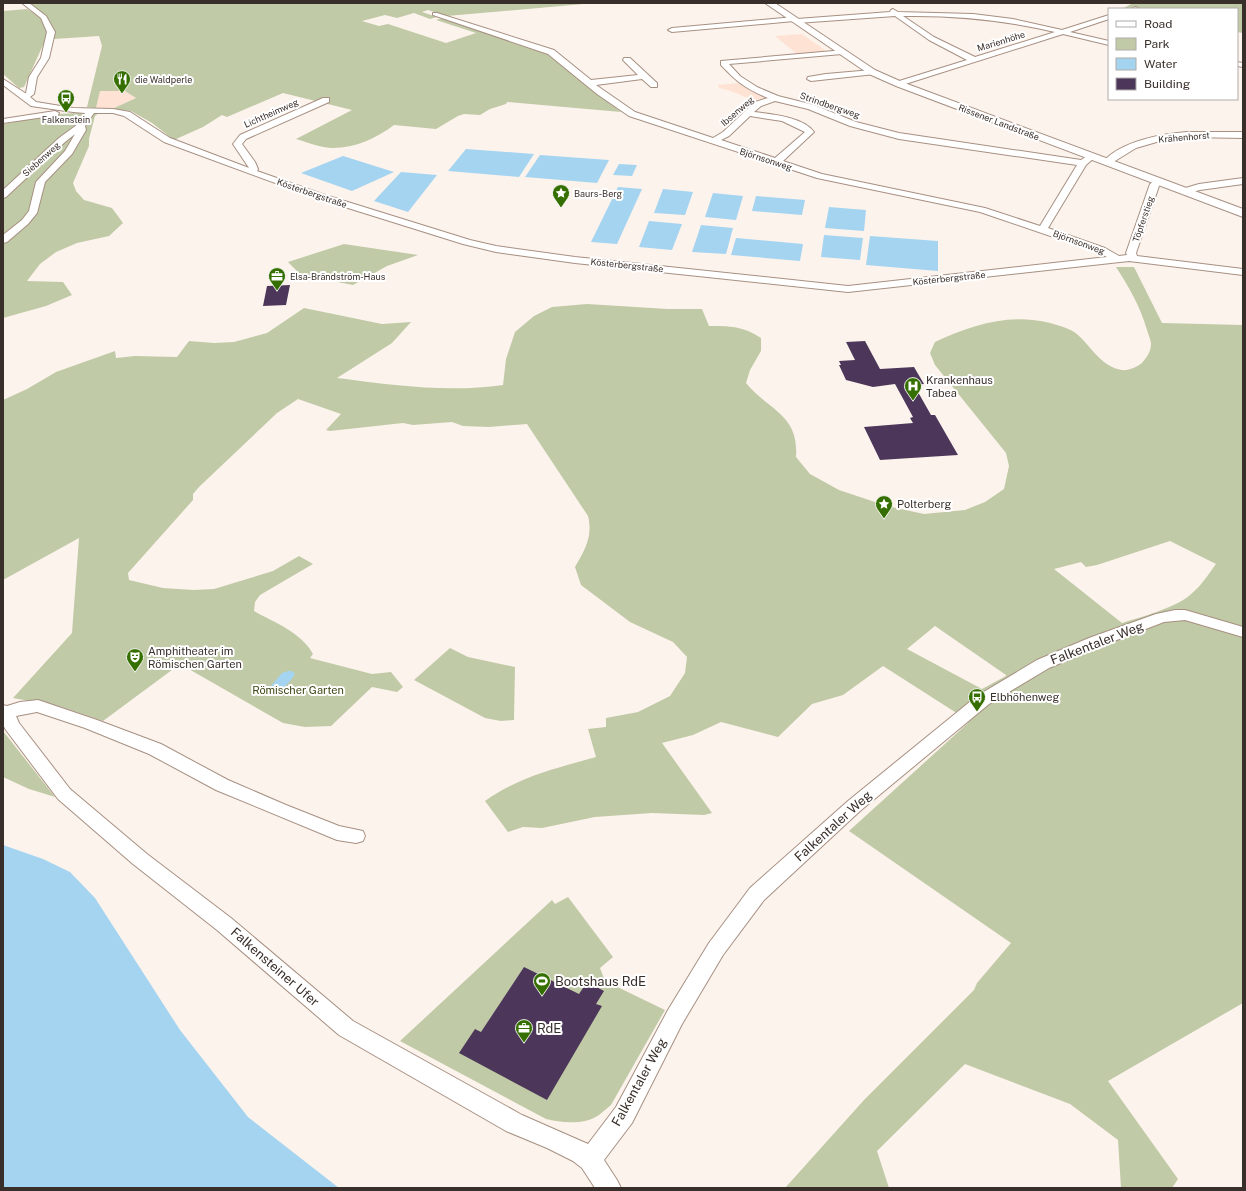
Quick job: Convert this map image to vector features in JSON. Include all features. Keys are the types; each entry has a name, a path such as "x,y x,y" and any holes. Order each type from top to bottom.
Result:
{"main road":[{"name":"Rissener Landstraße","path":"769,3 872,72 898,84 1243,213"}],"street":[{"path":"22,97 30,94 33,77 46,58 51,32 44,17 25,3"},
{"path":"892,10 958,53 974,60"},
{"path":"672,30 796,20 892,10 986,18 1024,24 1108,43"},
{"name":"Björnsonweg","path":"434,14 551,52 589,83 632,114 776,162 839,180 982,210 1043,229 1101,250 1117,259"},
{"name":"Marienhöhe","path":"898,84 1108,17"},
{"name":"Strindbergweg","path":"842,52 724,63 742,82 775,98 811,107 853,124 899,136 1083,163"},
{"path":"627,60 654,85"},
{"path":"811,79 872,72"},
{"path":"589,83 644,77"},
{"path":"3,81 22,97 34,104 28,110 27,116"},
{"name":"Ibsenweg","path":"713,141 726,134 758,104 775,98"},
{"name":"Lichtheimweg","path":"252,172 254,169 251,162 237,144 243,137 326,100"},
{"name":"Kösterbergstraße","path":"34,104 73,110 113,111 127,114 167,140 319,196 467,242 496,249 575,260 848,289 1133,258 1243,272"},
{"path":"3,121 27,116 73,110"},
{"path":"3,240 26,222 34,211 42,182 50,171 69,152 82,130 81,126 88,114 93,110"},
{"path":"747,113 784,119 808,129 810,132 776,162"},
{"name":"Siebenweg","path":"3,195 62,140 81,126"},
{"name":"Krähenhorst","path":"1107,162 1132,146 1164,137 1196,134 1243,135"},
{"path":"1043,229 1083,163 1092,157"},
{"path":"1185,191 1199,187 1243,181"},
{"name":"Töpferstieg","path":"1133,258 1131,254 1155,184 1159,182"},
{"name":"Falkentaler Weg","path":"590,1160 624,1115 675,1017 716,949 757,894 854,806 984,700 1043,664 1095,642 1161,618 1175,615 1185,615 1243,632"},
{"name":"Falkensteiner Ufer","path":"356,836 337,833 280,810 222,785 155,749 91,724 38,706 4,712 12,726 64,794 140,859 224,924 346,1028 514,1122 565,1144 590,1160"},
{"path":"590,1160 609,1188"}],"shaded area":[{"path":"802,34 825,50 822,52 797,54 775,36"},
{"path":"739,83 765,96 765,98 753,100 719,88 718,85"},
{"path":"99,91 125,91 136,98 112,109 96,108"}],"green space":[{"path":"29,3 595,3 447,16 428,10 422,12 437,17 430,19 414,13 397,18 385,15 362,21 379,26 388,24 446,43 476,33 436,20 442,18 546,52 621,112 507,102 506,104 490,109 480,115 464,114 458,116 436,129 394,125 373,138 357,144 341,148 328,148 296,139 352,110 283,93 227,117 222,115 203,127 174,140 152,123 131,111 112,109 136,98 125,91 100,91 96,108 87,107 102,46 99,36 54,39 46,17"},
{"path":"1133,3 1243,3 1243,33 1238,32 1238,8 1124,8"},
{"path":"27,9 40,17 48,34 24,87 19,88 3,74 3,11"},
{"path":"100,112 95,116 89,139 89,146 73,183 76,191 84,200 112,208 123,223 109,236 77,243 56,252 40,264 27,281 63,282 72,295 46,306 3,318 3,124 57,114"},
{"path":"344,244 418,255 387,266 353,285 301,275 288,262"},
{"name":"Römischer Garten","path":"1116,267 1134,267 1162,323 1243,325 1243,1003 1108,1081 1178,1179 1172,1188 1121,1188 1118,1140 1070,1104 965,1064 877,1151 889,1188 785,1188 864,1100 974,990 977,983 1011,943 849,831 968,723 955,712 883,666 843,695 812,704 778,737 721,722 693,735 662,743 712,813 704,815 652,813 595,817 542,828 523,827 508,832 485,801 524,779 552,769 596,757 588,729 606,727 606,718 638,712 670,696 685,673 687,657 673,642 630,622 581,585 575,567 585,549 589,536 588,516 527,424 489,427 463,426 452,422 413,425 403,423 330,431 326,430 341,414 298,399 277,413 199,487 193,494 193,500 128,573 129,580 163,588 194,590 214,589 273,571 299,556 313,564 260,595 255,602 254,611 295,634 308,646 313,654 310,658 372,674 391,672 403,687 397,692 372,687 331,726 305,727 283,723 180,664 103,721 61,707 13,698 72,633 79,538 3,580 3,400 27,389 56,372 115,351 116,358 135,356 177,357 189,341 214,343 234,342 267,333 304,308 382,324 411,322 392,343 337,378 441,388 503,385 506,359 515,332 534,316 552,307 587,304 668,309 702,309 709,326 723,326 742,329 761,338 761,351 750,370 746,383 788,422 793,431 796,443 796,457 810,474 839,490 887,506 924,514 965,510 985,502 1004,489 1009,466 1006,453 935,365 930,353 935,342 963,330 991,322 1020,319 1035,320 1050,323 1072,331 1078,335 1103,361 1115,368 1127,370 1138,366 1148,355 1151,342 1138,305","holes":["1170,541 1216,564 1198,588 1184,600 1158,612 1122,623 1054,569 1081,562 1086,567 1097,565","935,626 1006,675 1006,676 982,689 907,649"]},
{"path":"450,648 468,657 515,667 514,720 501,721 485,718 414,680"},
{"path":"3,731 55,797 29,789 3,777"},
{"name":"Bootshaus RdE","path":"568,897 613,957 600,968 605,981 665,1010 611,1105 599,1115 580,1122 546,1119 400,1041 552,900 555,904"}],"water":[{"path":"466,149 534,154 519,177 448,171"},
{"path":"540,155 609,160 597,183 525,177"},
{"path":"343,156 394,172 352,191 301,173"},
{"path":"619,164 637,165 632,176 613,175"},
{"path":"401,172 437,175 408,212 374,201"},
{"path":"618,187 642,189 617,244 591,242"},
{"path":"663,189 693,192 685,215 654,213"},
{"path":"713,193 743,196 736,220 705,217"},
{"path":"756,196 805,200 802,215 752,211"},
{"path":"829,207 866,210 864,231 825,228"},
{"path":"649,221 682,224 672,250 639,247"},
{"path":"701,225 733,228 726,254 692,252"},
{"path":"824,235 863,238 860,260 821,257"},
{"path":"870,236 938,241 938,271 866,265"},
{"path":"736,238 803,244 800,261 731,255"},
{"path":"292,671 295,674 291,680 280,689 273,690 270,687 282,673"},
{"path":"3,845 43,859 70,872 95,898 180,1030 248,1117 339,1188 3,1188"}],"building":[{"name":"Elsa-Brändström-Haus","path":"290,285 286,305 263,306 267,286"},
{"name":"Krankenhaus Tabea","path":"865,341 880,369 914,367 924,384 914,385 931,415 935,415 958,455 880,460 864,427 913,423 910,418 913,417 895,384 873,387 846,380 839,365 841,365 839,361 855,360 846,342"},
{"name":"RdE","path":"524,967 579,994 587,982 604,991 596,1004 602,1006 547,1100 459,1053 475,1029 481,1032"}],"place":[{"name":"die Waldperle","path":"122,94"},
{"name":"Falkenstein","path":"66,113"},
{"name":"Baurs-Berg","path":"561,208"},
{"name":"Elsa-Brändström-Haus","path":"277,291"},
{"name":"Krankenhaus Tabea","path":"913,401"},
{"name":"Polterberg","path":"884,519"},
{"name":"Amphitheater im Römischen Garten","path":"135,672"},
{"name":"Elbhöhenweg","path":"977,712"},
{"name":"Bootshaus RdE","path":"542,996"},
{"name":"RdE","path":"524,1043"}]}
